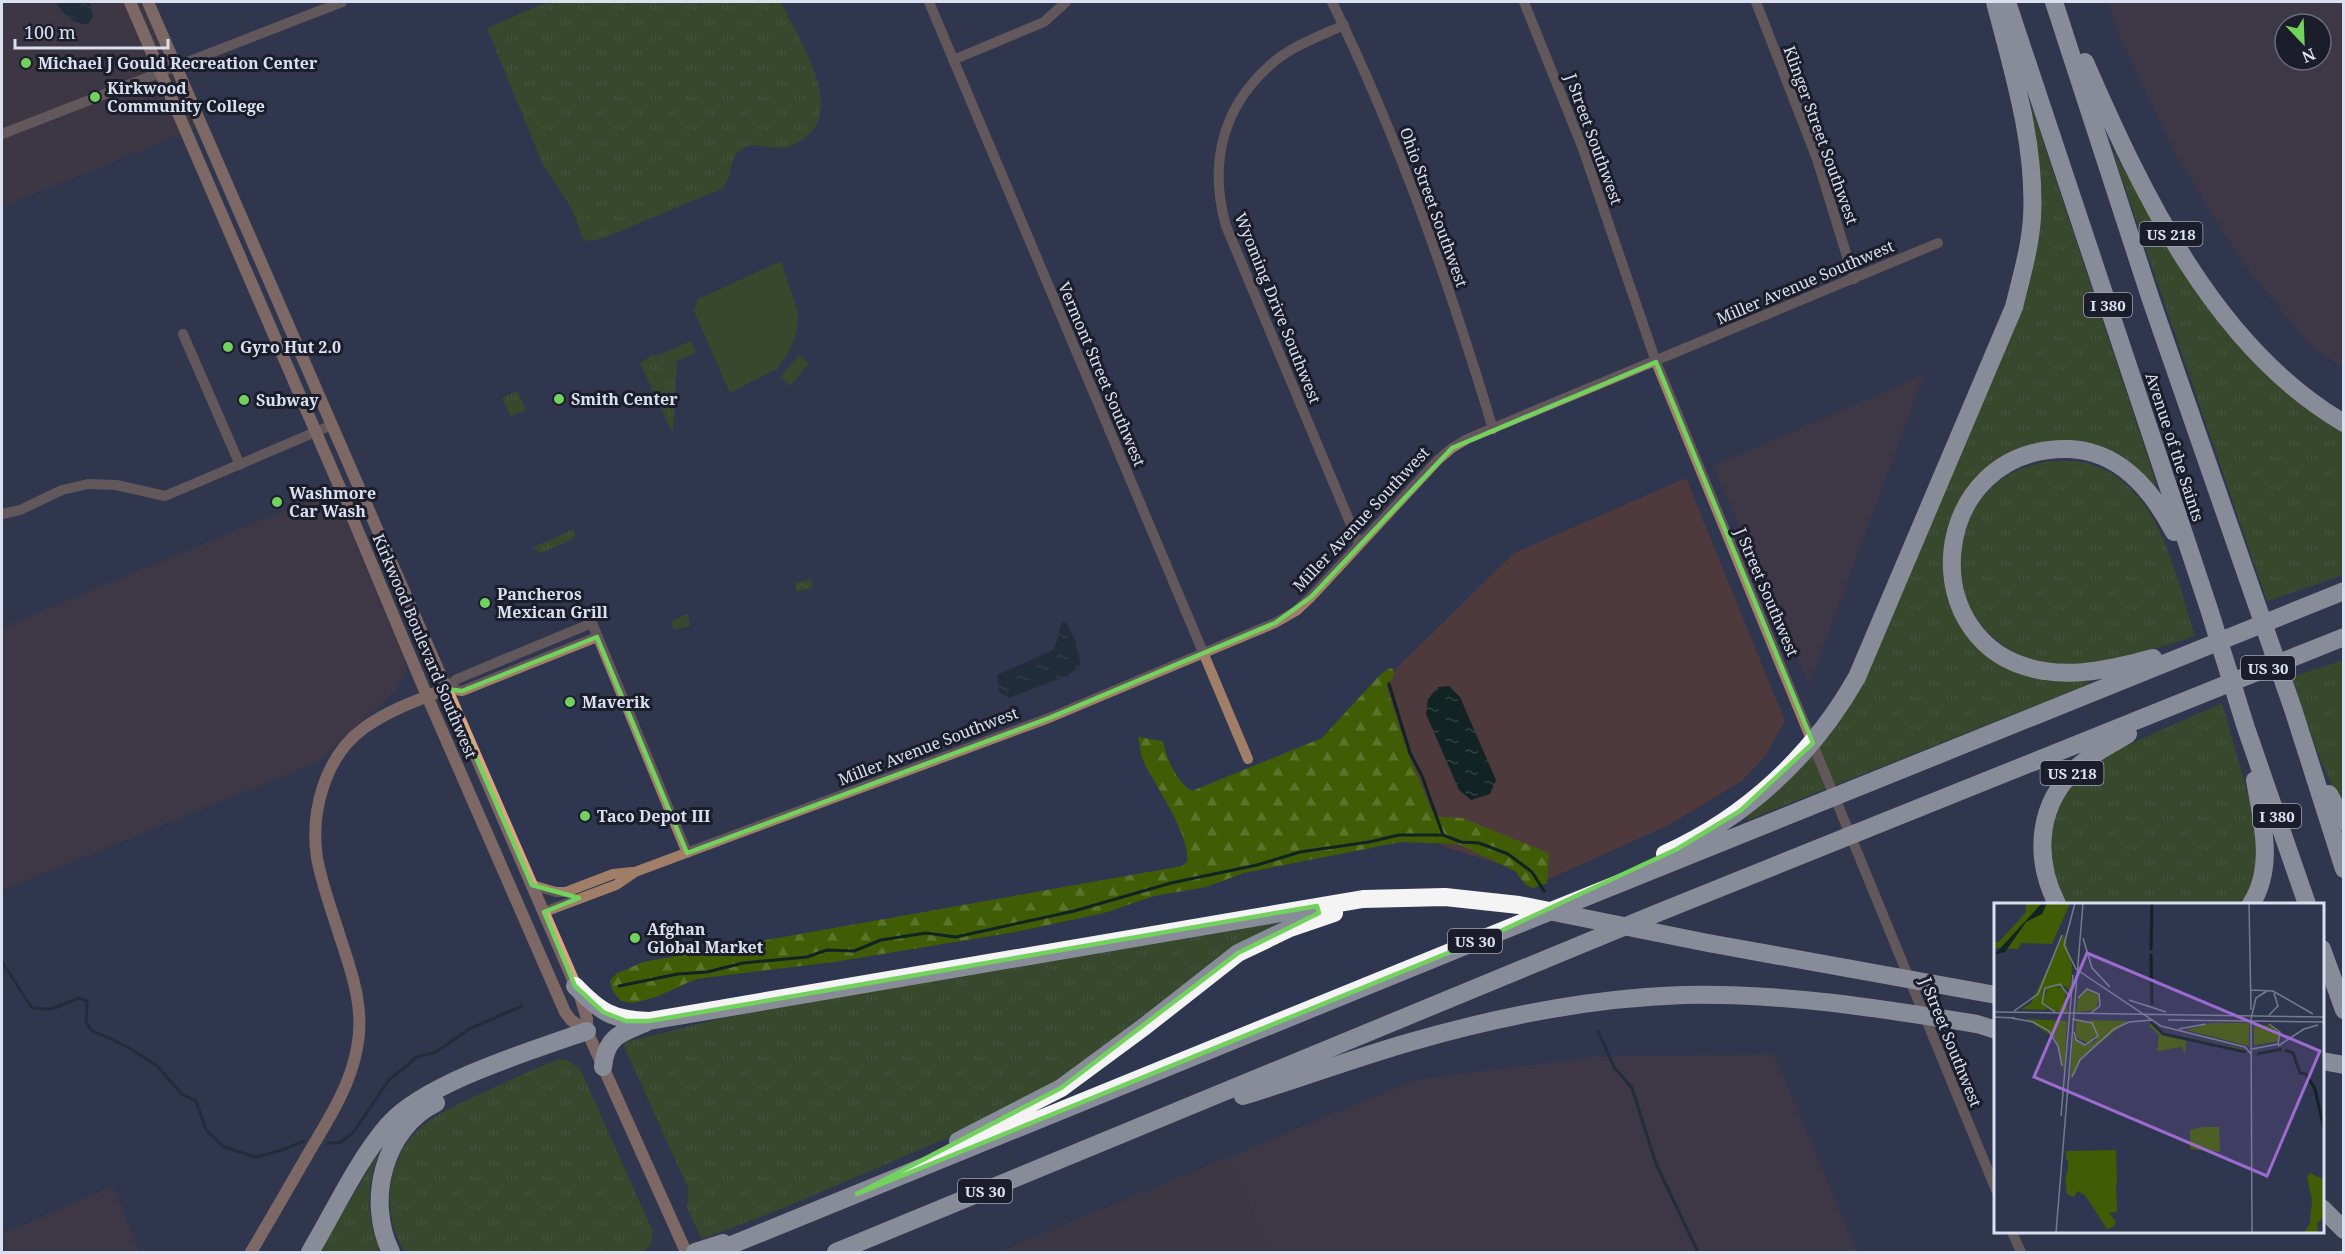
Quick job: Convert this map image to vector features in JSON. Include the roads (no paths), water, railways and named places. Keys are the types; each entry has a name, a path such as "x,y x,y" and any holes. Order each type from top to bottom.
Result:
{"highway":[{"path":"1492,935 1677,849 1740,812 1797,761 1818,737 1843,702 1857,677 2014,307 2025,265 2032,220 2031,167 2021,106 1995,2"},
{"name":"Avenue of the Saints","path":"2007,2 2209,609 2246,728 2307,903"},
{"name":"Avenue of the Saints","path":"2056,2 2155,311 2293,709 2343,869"},
{"name":"US 218","path":"2056,2 2134,168 2189,265 2232,325 2257,355 2291,387 2343,423"},
{"path":"2200,582 2159,504 2139,480 2122,466 2101,456 2077,450 2049,449 2025,454 2004,465 1986,479 1971,496 1953,536 1952,580 1970,624 1983,641 2003,657 2023,665 2045,671 2074,672 2105,669 2149,659 2238,633"},
{"name":"US 30","path":"714,1252 2343,591"},
{"name":"US 30","path":"836,1252 1660,912 2343,637"},
{"path":"2301,654 2343,644"},
{"name":"US 218","path":"2057,903 2045,875 2041,843 2044,824 2056,794 2079,765 2097,752 2192,699"},
{"path":"2293,709 2330,799 2343,822"},
{"path":"2246,728 2264,829 2265,863 2262,881 2251,903"},
{"path":"575,986 603,1012 626,1021 649,1021 1316,906 1363,899 1445,897 1519,905 1708,943 1994,995"},
{"path":"857,1194 1061,1088 1238,953 1300,924 1385,900"},
{"path":"2324,955 2343,1010"},
{"path":"1135,1129 1406,1043 1478,1024 1557,1009 1623,1000 1683,995 1805,998 1977,1024 1994,1030"},
{"path":"603,1067 605,1051 613,1040 628,1029 649,1021"},
{"path":"310,1252 359,1167 391,1122 415,1103 447,1085 587,1031"},
{"path":"391,1252 382,1230 379,1210 380,1190 384,1168 393,1145 409,1124 432,1106 587,1031"},
{"path":"2324,1061 2343,1065"},
{"path":"2324,1210 2343,1230"},
{"path":"695,1252 790,1222"}],"main road":[{"name":"Kirkwood Boulevard Southwest","path":"130,2 565,1012 571,1020 587,1031"},
{"name":"Kirkwood Boulevard Southwest","path":"147,2 544,912 584,1007 587,1031 686,1252"},
{"path":"251,1252 340,1100 357,1048 360,1025 356,988 321,876 315,843 317,810 326,779 345,747 363,728 392,711 446,689"},
{"path":"506,878 528,907 537,912 544,912"}],"street":[{"path":"2,134 342,2"},
{"name":"Vermont Street Southwest","path":"929,2 1248,759"},
{"path":"953,60 1044,22 1066,2"},
{"name":"Ohio Street Southwest","path":"1332,2 1386,120 1434,245 1468,345 1493,429"},
{"name":"J Street Southwest","path":"1524,2 1583,149 1656,362 1994,1188"},
{"name":"Klinger Street Southwest","path":"1756,2 1817,159 1854,279"},
{"name":"Wyoming Drive Southwest","path":"1344,25 1291,50 1268,66 1247,89 1232,114 1221,144 1218,173 1219,200 1226,226 1359,544"},
{"name":"Miller Avenue Southwest","path":"544,912 616,885 635,872 1038,722 1275,623 1296,611 1452,448 1467,439 1938,243"},
{"path":"183,334 240,465"},
{"path":"2,514 20,510 62,490 88,484 116,485 165,496 332,425"},
{"path":"446,689 457,679 592,623 687,853"},
{"path":"446,689 462,691 597,637"},
{"name":"Miller Avenue Southwest","path":"532,885 555,892 566,892 613,874 635,872"},
{"path":"2012,1233 2021,1252"}],"water":[{"path":"56,2 90,2 93,17 88,24 77,23 65,14"},
{"path":"1065,621 1075,639 1081,666 1067,676 1009,698 999,692 997,675 1053,650 1061,622"},
{"path":"1449,686 1460,697 1496,780 1490,794 1471,800 1459,790 1426,714 1428,699 1438,687"}],"waterway":[{"path":"1389,684 1410,753 1422,776 1443,835"},
{"path":"619,986 678,974 707,972 743,963 807,957 827,950 854,951 881,940 926,933 956,937 1074,911 1171,883 1257,865 1300,852 1369,842 1399,835 1443,835 1461,842 1479,843 1508,854 1532,872 1544,891"},
{"path":"2,962 32,1008 51,1009 79,998 87,1001 86,1022 91,1030 126,1046 156,1065 183,1095 196,1101 206,1130 224,1147 256,1157 304,1141"},
{"path":"328,1143 339,1143 353,1133 389,1080 417,1057 436,1052 469,1029 522,1006"},
{"path":"1598,1031 1614,1067 1632,1088 1656,1164 1698,1252"}],"place":[{"name":"Michael J Gould Recreation Center","path":"26,63"},
{"name":"Kirkwood Community College","path":"95,97"},
{"name":"Gyro Hut 2.0","path":"228,347"},
{"name":"Smith Center","path":"559,399"},
{"name":"Subway","path":"244,400"},
{"name":"Washmore Car Wash","path":"277,502"},
{"name":"Pancheros Mexican Grill","path":"485,603"},
{"name":"Maverik","path":"570,702"},
{"name":"Taco Depot III","path":"585,816"},
{"name":"Afghan Global Market","path":"635,938"}]}
